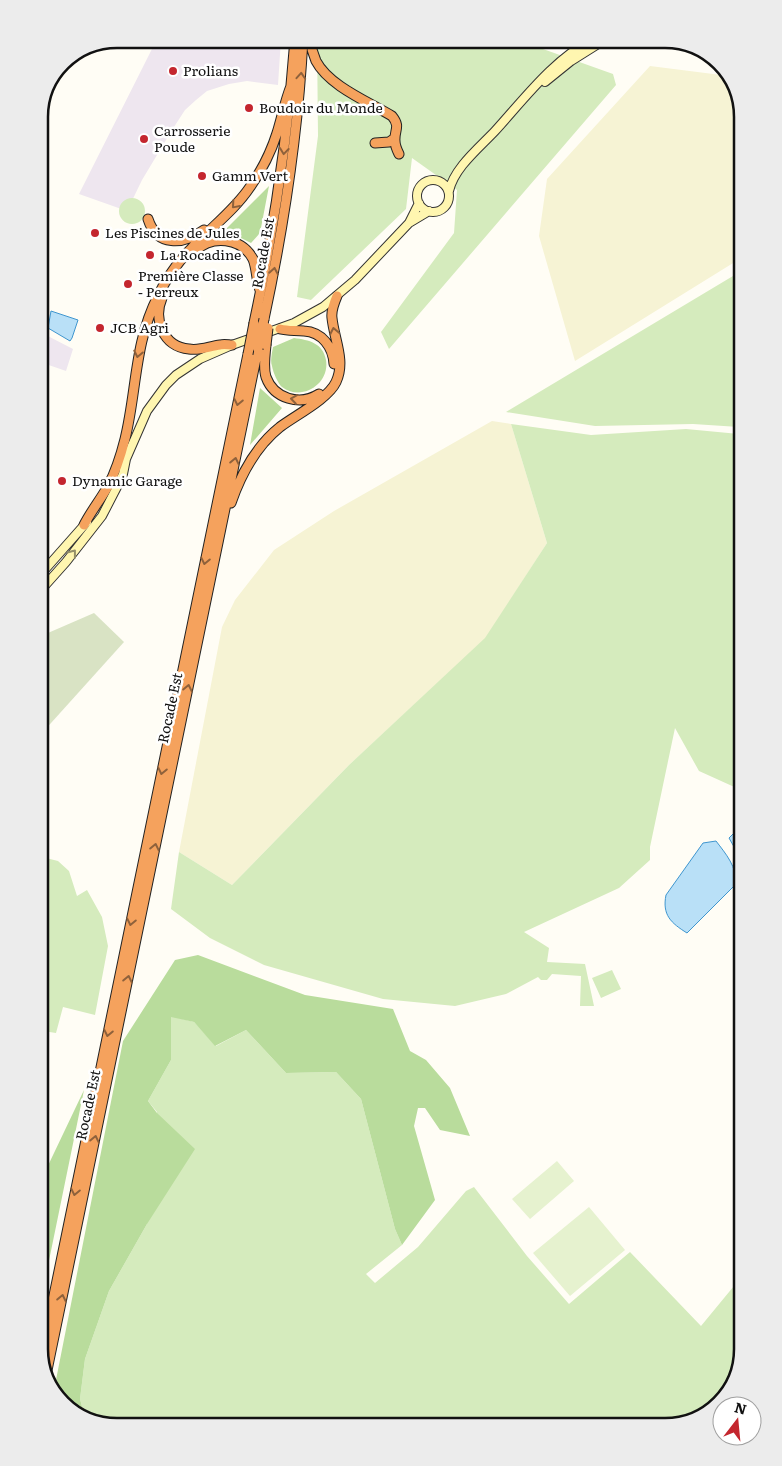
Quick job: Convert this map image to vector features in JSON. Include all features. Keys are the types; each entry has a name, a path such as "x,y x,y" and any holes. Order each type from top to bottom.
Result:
{"highway":[{"name":"Rocade Est","path":"48,1325 141,894 261,293 283,162 294,48"},
{"name":"Rocade Est","path":"141,894 262,347 267,306 292,162 301,83 303,48"},
{"path":"313,48 316,60 324,72 343,87 392,116 397,124 395,143 399,154"},
{"path":"84,524 109,484 120,457 128,426 139,349 152,309 176,266 190,249 216,226 250,187 274,140 291,86"},
{"path":"375,143 389,142 395,138"},
{"path":"148,219 152,229 159,237 176,241 189,239 208,228 216,226"},
{"path":"232,345 189,349 179,347 168,339 161,329 158,317 159,304 168,286 182,264 199,247 207,242 226,240 243,247 252,258 261,293"},
{"path":"224,514 228,510 245,469 260,448 278,429 329,392 336,382 340,359 332,309 337,296"},
{"path":"262,347 267,380 278,394 289,399 304,400 317,395 327,386 334,371 334,362 333,354 327,342 309,331 288,331 280,328"},
{"name":"Rocade Est","path":"49,1361 129,952"}],"main road":[{"path":"439,181 457,171 514,107 550,71 567,56 584,48"},
{"path":"449,191 439,181 432,180 423,184 418,191 419,203 424,209 429,211 438,211 444,208 448,202 449,191 457,171"},
{"path":"409,223 419,203"},
{"path":"48,566 90,519 105,498 126,459 147,410 166,385 200,359 280,328 323,307 355,280 409,223 429,211"},
{"path":"48,582 102,516 123,474 126,459"}],"shaded area":[{"path":"152,48 280,48 278,85 247,81 229,84 207,91 185,110 142,180 127,211 79,194"},
{"path":"650,66 721,75 729,90 734,116 734,262 575,361 539,236 547,179"},
{"path":"48,336 73,349 66,371 48,365"},
{"path":"492,421 511,424 547,543 486,638 349,765 232,885 179,852 222,627 235,600 274,550 334,511"}],"green space":[{"path":"317,48 540,48 613,74 616,85 389,349 381,332 454,233 457,190 412,158 406,209 311,300 297,297 318,136"},
{"path":"269,186 260,233 251,243 225,230"},
{"path":"132,198 141,202 145,211 141,220 132,224 123,220 119,211 123,202"},
{"path":"734,275 734,427 693,424 595,426 506,412"},
{"path":"294,338 310,341 319,346 326,360 324,376 313,388 306,391 290,391 282,387 276,378 271,364 273,347"},
{"path":"260,388 282,408 250,445"},
{"path":"511,424 591,435 686,429 734,434 734,787 699,771 675,728 650,847 650,860 619,888 524,932 549,948 547,962 585,964 594,1006 580,1006 581,976 552,974 547,980 541,980 538,977 506,994 455,1006 383,999 264,965 210,938 171,909 179,852 232,885 349,765 485,638 547,543"},
{"path":"94,613 124,642 48,726 48,633"},
{"path":"48,858 58,861 69,871 77,896 87,890 102,917 108,946 95,1015 63,1007 56,1033 48,1032"},
{"path":"198,955 305,995 393,1009 410,1051 426,1060 450,1088 470,1136 440,1130 425,1108 418,1108 414,1126 435,1200 402,1245 395,1229 361,1099 336,1072 286,1073 246,1030 215,1046 194,1022 171,1017 171,1060 148,1101 157,1113 195,1149 147,1224 109,1291 85,1359 80,1399 83,1409 62,1392 56,1381 123,1041 175,960"},
{"path":"612,970 621,989 601,998 592,978"},
{"path":"171,1016 194,1022 216,1046 246,1030 286,1073 336,1072 361,1099 395,1229 402,1245 366,1274 375,1283 418,1247 466,1191 474,1187 527,1256 569,1304 630,1252 701,1326 734,1286 734,1359 727,1380 717,1395 712,1396 712,1400 700,1409 679,1417 666,1418 112,1418 90,1413 83,1409 80,1399 85,1359 109,1291 147,1224 157,1112 148,1101 171,1060"},
{"path":"84,1090 48,1266 48,1166"},
{"path":"557,1161 574,1181 530,1219 512,1199"},
{"path":"589,1207 625,1250 570,1296 533,1253"}],"water":[{"path":"51,311 78,320 70,341 48,328"},
{"path":"734,833 734,847 729,838"},
{"path":"716,841 727,856 734,869 734,886 687,933 676,926 669,918 665,908 666,895 703,843"}],"place":[{"name":"Prolians","path":"173,71"},
{"name":"Boudoir du Monde","path":"249,108"},
{"name":"Carrosserie Poude","path":"144,139"},
{"name":"Gamm Vert","path":"202,176"},
{"name":"Les Piscines de Jules","path":"95,233"},
{"name":"La Rocadine","path":"150,255"},
{"name":"Première Classe - Perreux","path":"128,284"},
{"name":"JCB Agri","path":"100,328"},
{"name":"Dynamic Garage","path":"62,481"}]}
